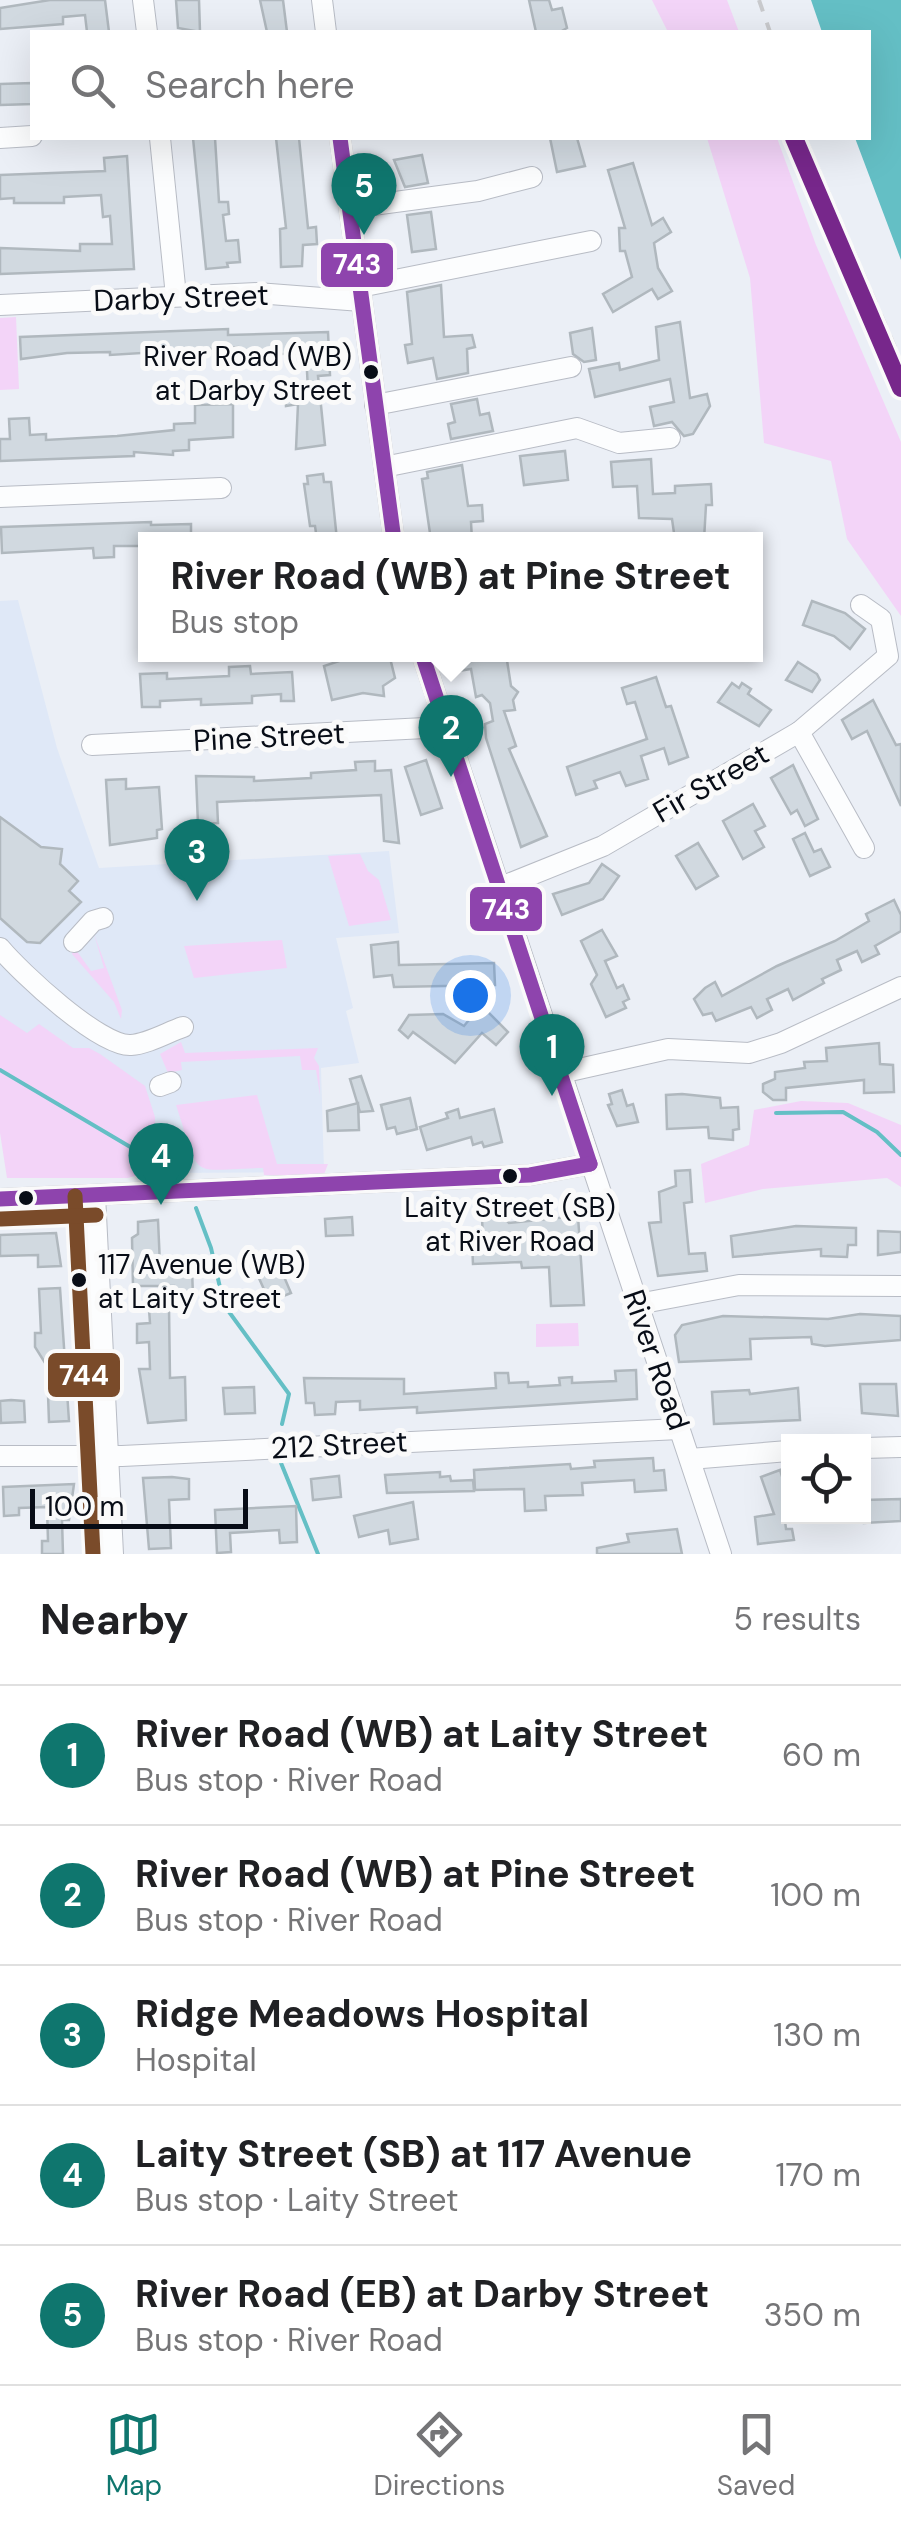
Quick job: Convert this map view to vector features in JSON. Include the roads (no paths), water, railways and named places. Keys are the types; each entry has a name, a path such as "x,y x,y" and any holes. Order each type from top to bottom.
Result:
{"street":[{"path":"144,0 147,30"},
{"path":"322,0 326,30"},
{"path":"0,138 30,136"},
{"path":"160,140 176,296"},
{"path":"340,140 393,532"},
{"path":"350,208 478,191 532,177"},
{"name":"Darby Street","path":"0,305 176,296 361,294 591,240"},
{"path":"376,405 571,368"},
{"path":"384,467 578,428 619,444 670,438"},
{"path":"0,497 221,488"},
{"path":"799,732 888,656 881,618 861,605"},
{"name":"River Road","path":"425,662 721,1554"},
{"name":"Pine Street","path":"92,745 426,728 444,722"},
{"name":"Fir Street","path":"500,887 603,846 799,732 864,848"},
{"path":"74,942 93,921 103,918"},
{"path":"3,958 114,1041 132,1045 183,1027"},
{"path":"561,1072 668,1049 749,1053 781,1043 901,986"},
{"path":"0,1198 530,1174 590,1164"},
{"path":"95,1195 113,1554"},
{"path":"638,1304 739,1285 901,1286"},
{"name":"212 Street","path":"0,1456 679,1429"},
{"path":"871,1448 901,1447"},
{"path":"690,1459 781,1452"}],"water":[{"path":"811,0 901,0 901,260 856,140 871,140 871,30 821,30"}],"waterway":[{"path":"0,1070 154,1161"},
{"path":"776,1113 843,1112 877,1132 901,1155"},
{"path":"196,1208 211,1248 224,1305 289,1394 282,1424"},
{"path":"281,1463 318,1554"}],"railway":[{"path":"759,0 769,30"},
{"path":"806,140 901,361"}],"place":[{"name":"River Road (EB) at Darby Street","path":"364,235"},
{"name":"River Road (WB) at Darby Street","path":"371,372"},
{"name":"River Road (WB) at Pine Street","path":"451,777"},
{"name":"Ridge Meadows Hospital","path":"197,901"},
{"name":"River Road (WB) at Laity Street","path":"552,1096"},
{"name":"Laity Street (SB) at River Road","path":"510,1176"},
{"name":"Laity Street (SB) at 117 Avenue","path":"161,1205"},
{"name":"117 Avenue (WB) at Laity Street","path":"79,1280"}]}
